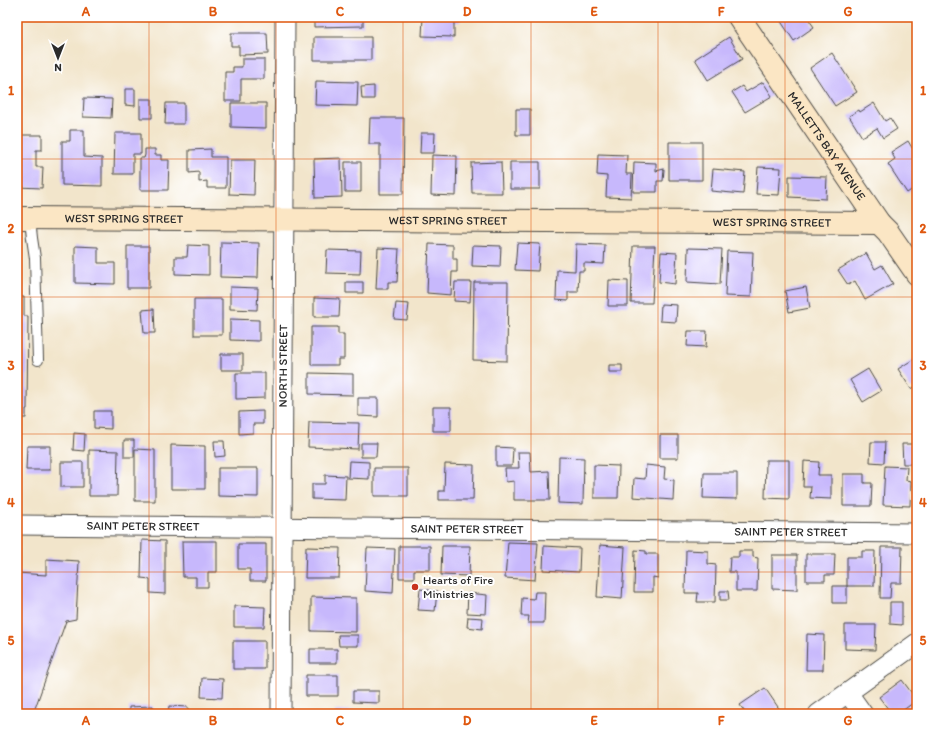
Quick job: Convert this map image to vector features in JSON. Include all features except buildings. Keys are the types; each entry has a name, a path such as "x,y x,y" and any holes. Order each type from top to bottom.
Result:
{"street":[{"name":"NORTH STREET","path":"281,714 285,17"},
{"name":"MALLETTS BAY AVENUE","path":"739,17 879,223 890,235 917,274"},
{"name":"WEST SPRING STREET","path":"24,218 879,223"},
{"name":"SAINT PETER STREET","path":"17,525 917,533"},
{"path":"818,714 917,643"},
{"path":"848,693 863,714"}],"lane":[{"path":"24,218 32,238 35,258 38,360"}],"place":[{"name":"Hearts of Fire Ministries","path":"415,587"}]}
